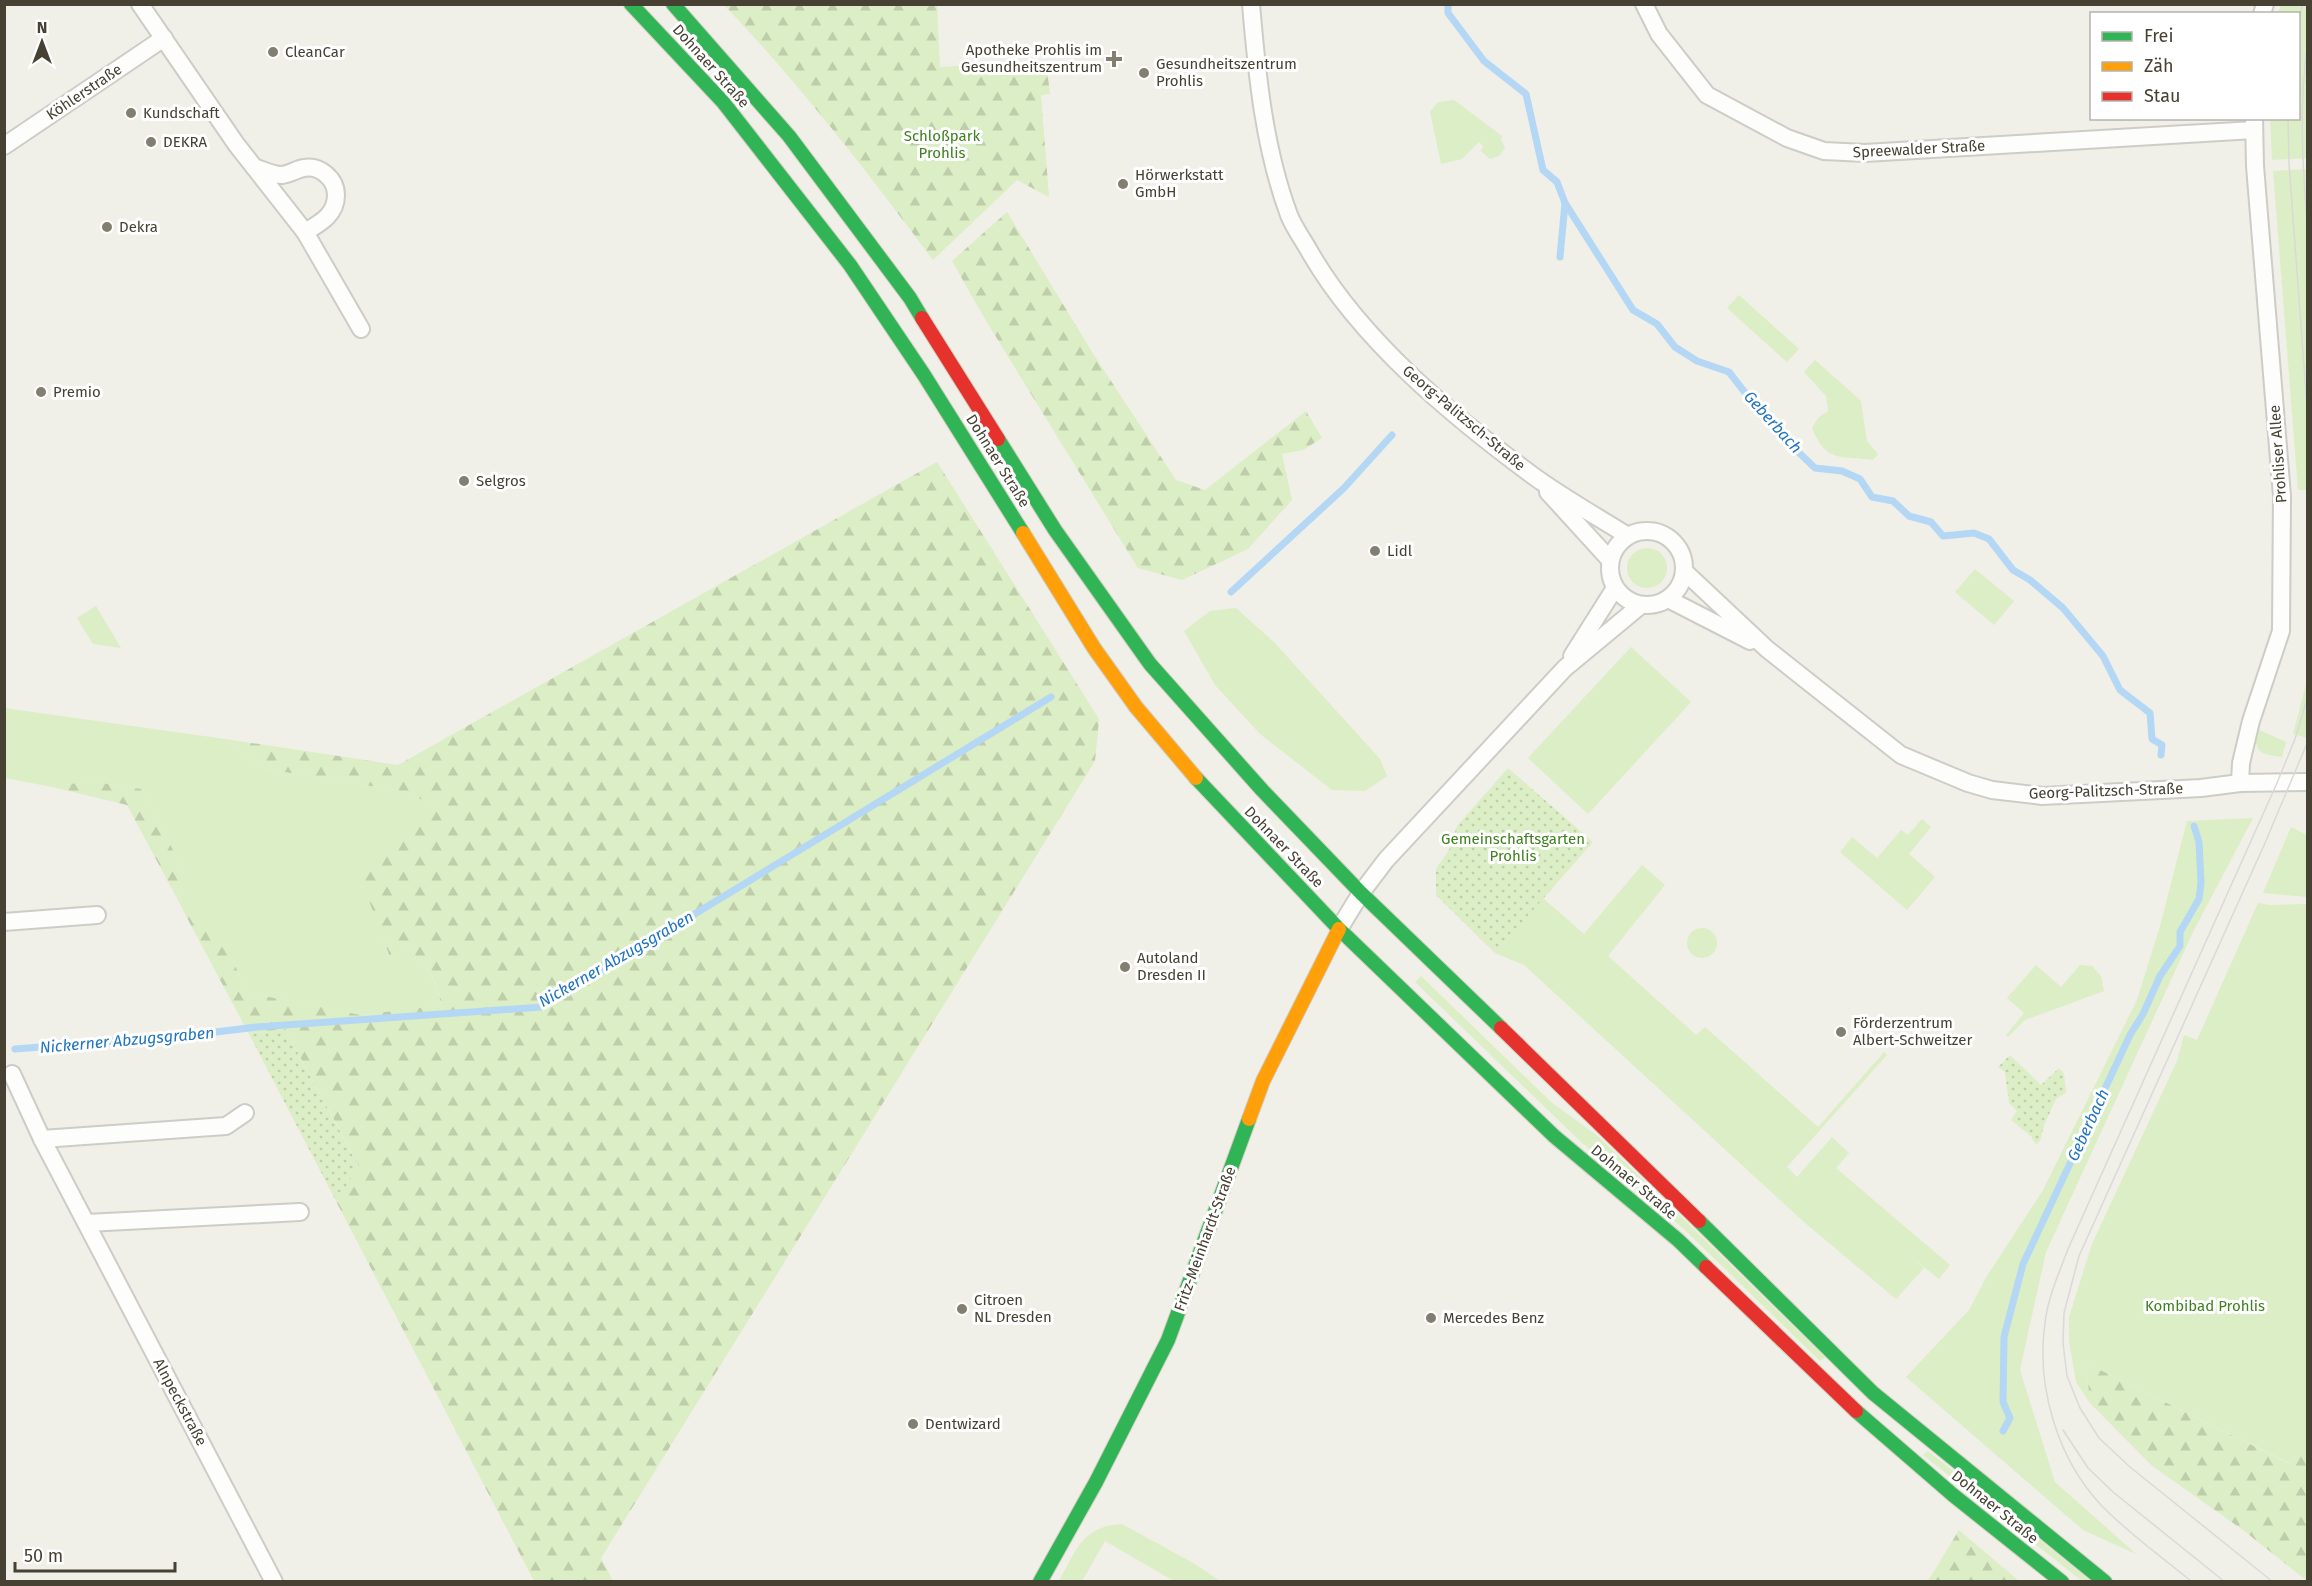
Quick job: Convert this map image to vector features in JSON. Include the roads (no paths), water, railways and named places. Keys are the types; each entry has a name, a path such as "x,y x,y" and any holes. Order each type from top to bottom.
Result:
{"main road":[{"name":"Dohnaer Straße","path":"631,4 723,102 850,265 924,375 1094,648 1136,708 1201,784 1339,929 1554,1136 1678,1240 1869,1423 1953,1495 2062,1581"},
{"name":"Dohnaer Straße","path":"673,4 789,136 910,298 1055,530 1150,664 1262,790 1361,893 1586,1110 1873,1393 2105,1581"},
{"name":"Fritz-Meinhardt-Straße","path":"1040,1581 1096,1482 1168,1340 1263,1081 1339,929"}],"street":[{"path":"140,4 236,144 305,232 361,329"},
{"name":"Georg-Palitzsch-Straße","path":"1251,4 1264,124 1289,216 1328,282 1360,324 1432,395 1533,476 1628,536"},
{"name":"Spreewalder Straße","path":"1644,4 1659,34 1707,94 1787,138 1824,151 1865,153 2254,124"},
{"name":"Köhlerstraße","path":"4,146 164,38"},
{"name":"Prohliser Allee","path":"2241,783 2241,763 2251,721 2281,631 2282,496 2254,124"},
{"path":"254,167 282,175 306,167 321,170 332,180 337,192 336,206 324,221 305,232"},
{"name":"Georg-Palitzsch-Straße","path":"1533,476 1610,560"},
{"path":"1648,531 1668,537 1677,545 1683,556 1683,581 1668,599 1655,605 1641,605 1630,602 1615,588 1609,572 1610,560 1615,548 1628,536 1648,531"},
{"name":"Georg-Palitzsch-Straße","path":"1684,572 1767,649 1901,755 1947,776 1992,790 2042,796 2201,788 2241,783 2307,782"},
{"path":"1565,668 1615,588"},
{"name":"Georg-Palitzsch-Straße","path":"1668,599 1767,649"},
{"path":"1361,893 1394,850 1565,668 1641,605"},
{"name":"Fritz-Meinhardt-Straße","path":"1339,929 1361,893"},
{"path":"4,922 97,915"},
{"name":"Alnpeckstraße","path":"12,1074 42,1139 274,1581"},
{"path":"42,1139 226,1126 245,1113"},
{"path":"87,1223 300,1212"}],"waterway":[{"name":"Geberbach","path":"1448,4 1448,13 1484,61 1526,94 1543,170 1557,182 1565,203 1633,310 1657,324 1675,347 1697,361 1729,372 1771,426 1815,468 1842,471 1860,479 1872,497 1893,501 1909,516 1931,522 1943,536 1974,533 1989,539 2013,570 2030,580 2063,608 2103,656 2120,690 2150,713 2152,739 2162,745 2161,755"},
{"path":"1560,257 1565,203"},
{"path":"1231,592 1344,488 1392,435"},
{"name":"Nickerner Abzugsgraben","path":"15,1049 182,1036 257,1027 542,1007 1051,697"},
{"name":"Geberbach","path":"2003,1431 2010,1418 2003,1402 2004,1337 2023,1264 2130,1035 2143,1014 2160,976 2180,946 2180,932 2199,899 2201,883 2199,842 2194,826"}],"tram line":[{"path":"2300,14 2303,4"},
{"path":"2308,41 2302,115 2308,237"},
{"path":"2288,120 2289,164 2308,420"},
{"path":"2192,1582 2112,1516 2072,1466 2053,1420 2047,1396 2043,1347 2046,1313 2068,1249 2277,783 2295,739 2308,696"},
{"path":"2273,1582 2130,1467 2099,1438 2080,1408 2067,1376 2063,1343 2064,1313 2079,1256 2265,843 2308,741"},
{"path":"2063,1430 2088,1468 2113,1492 2225,1582"}],"place":[{"name":"CleanCar","path":"273,52"},
{"name":"Apotheke Prohlis im Gesundheitszentrum","path":"1114,59"},
{"name":"Gesundheitszentrum Prohlis","path":"1144,73"},
{"name":"Kundschaft","path":"131,113"},
{"name":"DEKRA","path":"151,142"},
{"name":"Hörwerkstatt GmbH","path":"1123,184"},
{"name":"Dekra","path":"107,227"},
{"name":"Premio","path":"41,392"},
{"name":"Selgros","path":"464,481"},
{"name":"Lidl","path":"1375,551"},
{"name":"Autoland Dresden II","path":"1125,967"},
{"name":"Förderzentrum Albert-Schweitzer","path":"1841,1032"},
{"name":"Citroen NL Dresden","path":"962,1309"},
{"name":"Mercedes Benz","path":"1431,1318"},
{"name":"Dentwizard","path":"913,1424"}],"park label":[{"name":"Schloßpark Prohlis","path":"942,144"},
{"name":"Gemeinschaftsgarten Prohlis","path":"1513,848"},
{"name":"Kombibad Prohlis","path":"2205,1306"}]}
